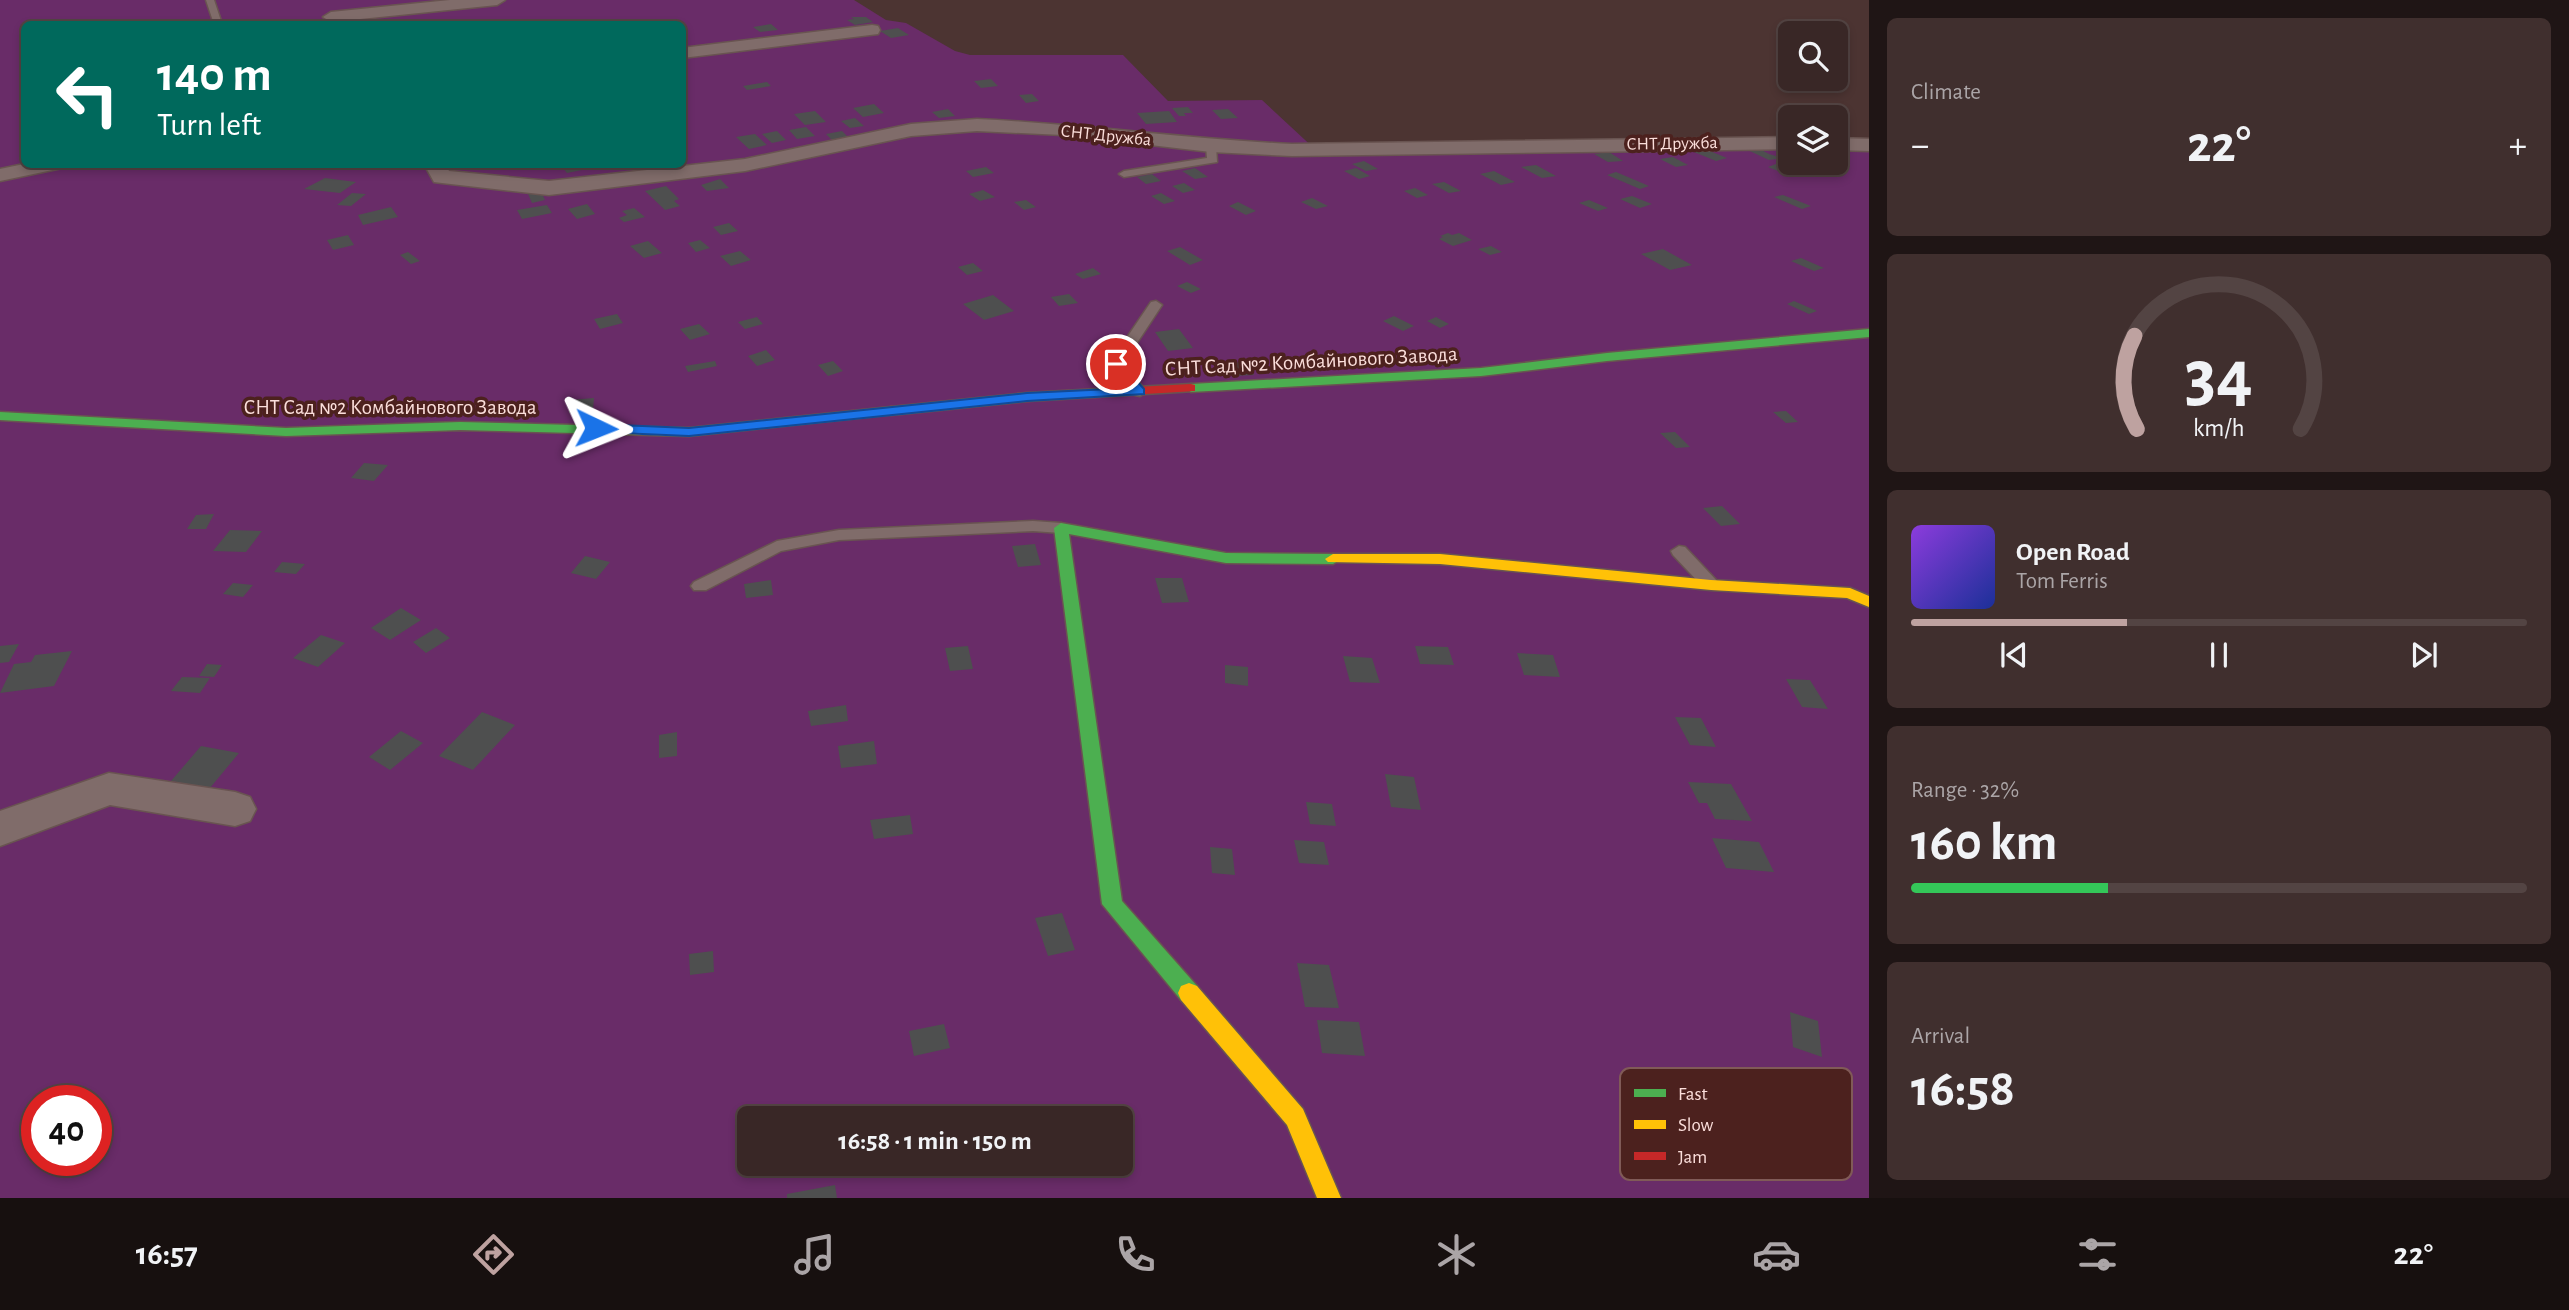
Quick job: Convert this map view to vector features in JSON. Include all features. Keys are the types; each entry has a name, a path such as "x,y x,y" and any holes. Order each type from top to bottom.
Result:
{"street":[{"path":"328,0 333,21 497,0"},
{"path":"686,53 872,30"},
{"name":"СНТ Дружба","path":"436,168 442,177 549,188 745,165 911,130 977,125 1063,129 1211,146 1306,150 1778,143"},
{"path":"1848,144 1869,145"},
{"path":"0,175 35,168"},
{"name":"СНТ Сад №2 Комбайнового Завода","path":"0,416 286,432 460,426 689,432 1027,397 1481,372 1607,357 1869,333"},
{"path":"1329,1198 1295,1116 1112,904 1061,528 1226,558 1440,559 1711,585 1850,593 1869,602"},
{"path":"0,829 108,789 235,809"}],"lane":[{"path":"210,0 217,21"},
{"path":"1124,174 1213,160 1211,146"},
{"path":"1140,392 1116,364 1156,305"},
{"path":"700,586 777,546 839,535 1009,527 1061,528"},
{"path":"1679,551 1711,585"}],"shaded area":[{"path":"0,0 854,0 886,20 906,23 955,51 970,55 1123,55 1168,101 1262,100 1318,152 1778,146 1778,175 1848,175 1848,147 1869,148 1869,1198 0,1198"}],"building":[{"path":"851,17 866,17 873,22 855,25 847,20 854,19"},
{"path":"771,24 778,30 760,32 753,27"},
{"path":"898,28 909,35 891,38 880,31"},
{"path":"991,79 998,86 981,88 974,81"},
{"path":"767,82 771,86 747,90 743,86"},
{"path":"1032,94 1039,101 1026,103 1019,95"},
{"path":"874,104 884,113 863,117 853,108"},
{"path":"1188,107 1193,113 1184,113 1186,116 1179,116 1172,108"},
{"path":"948,109 955,116 939,118 932,112"},
{"path":"1228,109 1238,118 1221,119 1212,110"},
{"path":"815,111 826,122 805,125 794,114"},
{"path":"1169,111 1177,122 1146,124 1137,113"},
{"path":"855,118 864,126 850,128 841,121"},
{"path":"806,127 815,136 797,139 789,130"},
{"path":"777,131 786,140 772,143 762,134"},
{"path":"842,131 850,139 834,142 826,134"},
{"path":"755,134 767,145 749,149 736,137"},
{"path":"1752,145 1778,159 1769,160 1741,147"},
{"path":"1700,147 1727,158 1716,161 1689,150"},
{"path":"1609,152 1623,161 1608,162 1594,154"},
{"path":"1673,157 1688,165 1676,167 1660,159"},
{"path":"1364,161 1378,169 1366,171 1352,164"},
{"path":"1776,164 1778,171 1768,167"},
{"path":"1536,165 1556,176 1542,178 1521,167"},
{"path":"986,167 994,173 973,177 966,171"},
{"path":"563,168 592,168 567,173"},
{"path":"1195,168 1208,177 1195,179 1182,171"},
{"path":"1356,168 1370,176 1359,179 1344,171"},
{"path":"1494,171 1515,182 1501,185 1480,174"},
{"path":"1616,172 1649,186 1640,189 1607,175"},
{"path":"1152,174 1161,181 1146,184 1137,177"},
{"path":"325,178 356,182 340,193 304,189"},
{"path":"720,179 729,188 707,191 701,185"},
{"path":"1444,182 1461,191 1449,193 1432,184"},
{"path":"1184,183 1195,190 1183,193 1172,186"},
{"path":"666,186 679,199 674,201 680,206 665,210 645,191"},
{"path":"1415,188 1428,195 1417,198 1404,191"},
{"path":"983,190 995,197 980,201 969,194"},
{"path":"541,191 545,200 532,203 528,194"},
{"path":"352,193 366,194 351,206 337,205"},
{"path":"1161,193 1175,201 1164,204 1151,196"},
{"path":"1783,195 1811,206 1802,209 1774,197"},
{"path":"1632,196 1652,204 1640,208 1620,199"},
{"path":"1312,198 1328,206 1316,209 1301,202"},
{"path":"1026,200 1036,207 1024,210 1014,202"},
{"path":"1589,200 1608,208 1598,211 1579,203"},
{"path":"1238,202 1256,211 1246,215 1229,206"},
{"path":"587,204 595,214 577,219 568,209"},
{"path":"547,205 552,213 522,219 517,210"},
{"path":"391,207 398,217 363,225 358,215"},
{"path":"634,208 645,217 624,222 619,218 627,215 622,211"},
{"path":"729,223 738,231 721,235 713,227"},
{"path":"1448,233 1459,233 1472,240 1453,246 1439,239"},
{"path":"348,235 354,245 333,250 327,240"},
{"path":"700,240 710,248 696,252 688,243"},
{"path":"648,241 662,253 644,258 630,246"},
{"path":"1491,246 1502,252 1490,255 1478,249"},
{"path":"1180,247 1203,260 1190,265 1167,251"},
{"path":"1663,249 1692,265 1670,270 1641,254"},
{"path":"740,251 751,260 731,266 720,256"},
{"path":"408,252 420,261 411,264 400,255"},
{"path":"1801,258 1824,268 1814,271 1791,261"},
{"path":"973,263 983,271 967,275 958,267"},
{"path":"1093,268 1101,274 1083,279 1075,274"},
{"path":"1187,282 1201,289 1191,293 1177,286"},
{"path":"1069,294 1078,303 1059,306 1051,297"},
{"path":"993,295 1014,311 984,320 963,304"},
{"path":"1794,301 1817,311 1809,314 1787,304"},
{"path":"617,314 623,323 600,329 594,319"},
{"path":"1394,316 1414,326 1403,331 1383,321"},
{"path":"757,317 763,324 745,329 738,322"},
{"path":"1436,317 1449,324 1440,328 1427,321"},
{"path":"699,324 710,334 690,340 680,329"},
{"path":"1179,329 1193,348 1168,351 1155,332"},
{"path":"766,350 775,360 757,366 748,356"},
{"path":"715,361 717,366 688,372 685,366"},
{"path":"833,361 843,371 828,376 818,365"},
{"path":"1246,362 1254,375 1234,376 1227,363"},
{"path":"594,398 593,410 569,413 570,400"},
{"path":"1786,411 1798,422 1786,423 1773,412"},
{"path":"1675,432 1690,447 1676,448 1660,433"},
{"path":"364,463 388,465 374,481 351,478"},
{"path":"1722,506 1740,524 1721,526 1703,508"},
{"path":"214,514 206,529 187,529 196,515"},
{"path":"230,530 262,531 246,552 213,551"},
{"path":"1035,544 1041,565 1018,567 1012,546"},
{"path":"585,556 610,562 596,579 571,573"},
{"path":"282,562 305,564 296,574 274,572"},
{"path":"1155,578 1182,578 1189,602 1162,603"},
{"path":"771,580 773,595 746,598 744,584"},
{"path":"233,583 253,585 243,597 223,594"},
{"path":"401,608 421,620 390,640 371,628"},
{"path":"436,628 450,638 426,653 413,642"},
{"path":"321,635 345,643 318,667 293,658"},
{"path":"19,644 9,662 0,663 0,646"},
{"path":"968,646 973,669 950,671 945,648"},
{"path":"1415,646 1448,647 1454,665 1420,664"},
{"path":"72,651 54,686 0,693 14,664 31,662 35,655"},
{"path":"1517,653 1553,655 1560,677 1524,675"},
{"path":"1343,656 1372,658 1380,683 1350,682"},
{"path":"207,664 222,665 214,677 199,676"},
{"path":"1225,665 1248,667 1248,686 1225,683"},
{"path":"182,677 210,678 200,693 171,691"},
{"path":"1786,679 1810,680 1828,709 1802,707"},
{"path":"846,705 848,721 811,726 808,711"},
{"path":"482,712 515,725 473,770 439,756"},
{"path":"1675,717 1701,718 1716,747 1690,745"},
{"path":"401,731 423,743 390,770 369,757"},
{"path":"677,732 677,756 659,758 659,735"},
{"path":"874,741 877,764 841,768 838,746"},
{"path":"201,746 239,753 210,788 171,781"},
{"path":"1385,774 1414,777 1421,810 1391,807"},
{"path":"1688,782 1731,784 1752,821 1715,819 1707,803 1699,803"},
{"path":"1306,802 1332,804 1336,826 1310,824"},
{"path":"910,815 913,834 874,839 870,820"},
{"path":"1712,838 1759,842 1774,872 1726,868"},
{"path":"1294,840 1324,842 1329,865 1299,863"},
{"path":"1210,847 1232,849 1235,875 1212,873"},
{"path":"1062,913 1075,950 1048,956 1035,918"},
{"path":"713,951 714,972 690,975 689,954"},
{"path":"1297,963 1329,965 1339,1008 1305,1007"},
{"path":"1790,1012 1818,1021 1822,1057 1793,1047"},
{"path":"1317,1020 1359,1022 1365,1056 1322,1053"},
{"path":"944,1024 950,1048 914,1056 909,1031"},
{"path":"835,1185 837,1198 787,1198 787,1194"}],"traffic: fast":[{"path":"1191,388 1481,372 1607,357 1869,333"},
{"path":"0,416 286,432 460,426 612,430"},
{"path":"1189,993 1112,904 1061,528 1226,558 1333,559"}],"traffic: slow":[{"path":"612,430 689,432 891,411"},
{"path":"1333,559 1440,559 1711,585 1850,593 1869,602"},
{"path":"1189,993 1295,1117 1329,1198"}],"traffic: jam":[{"path":"891,411 1027,397 1191,388"}],"route":[{"path":"596,428 689,432 1027,397 1140,392 1116,364"}]}
